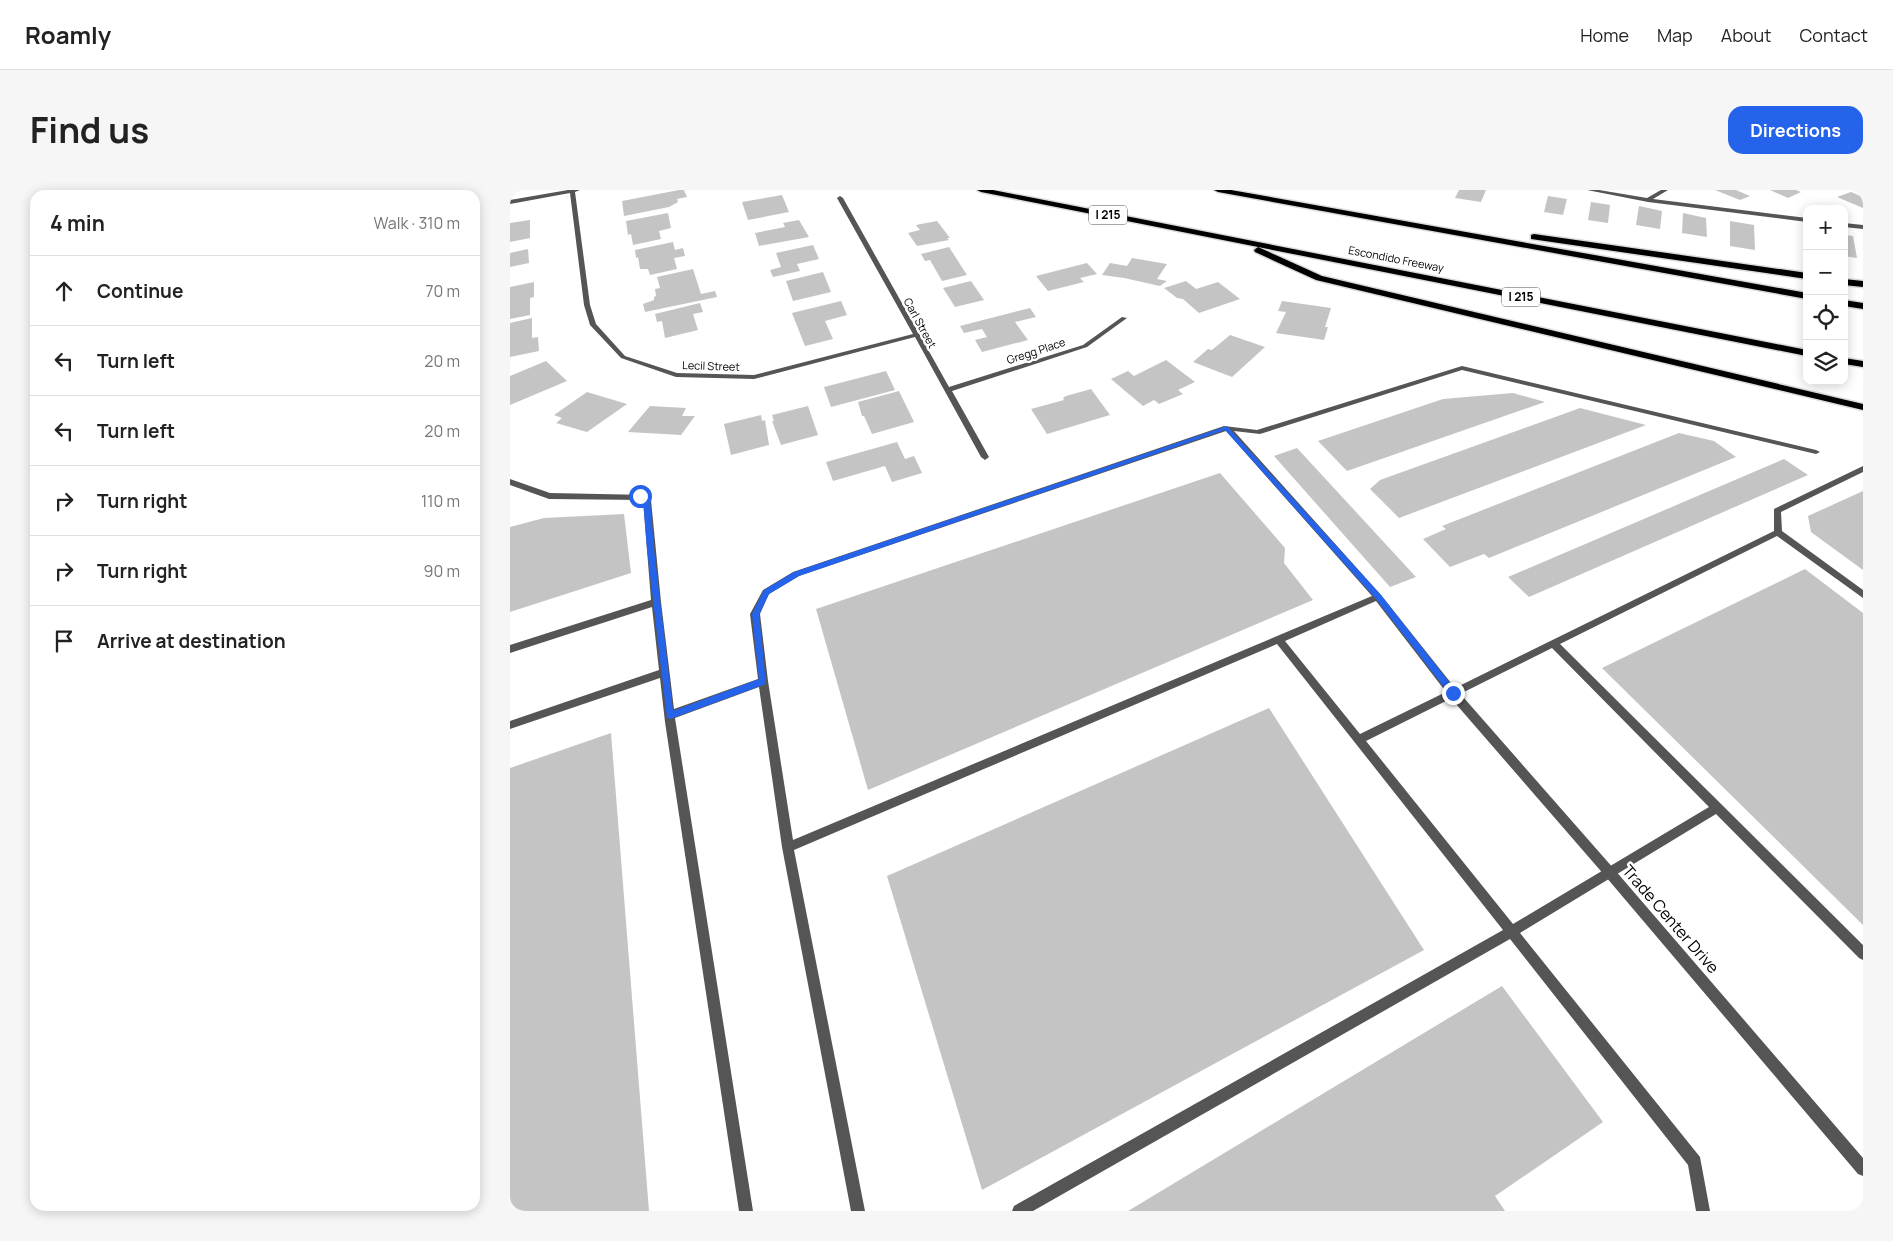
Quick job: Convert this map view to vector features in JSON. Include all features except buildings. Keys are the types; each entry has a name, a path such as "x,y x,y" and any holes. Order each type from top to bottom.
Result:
{"highway":[{"name":"Escondido Freeway","path":"981,190 1803,352"},
{"path":"1218,190 1803,295"},
{"path":"1256,197 1803,275"},
{"path":"1236,240 1319,278 1863,407"},
{"path":"1848,282 1863,284"},
{"path":"1848,304 1863,306"},
{"path":"1848,362 1863,364"}],"street":[{"path":"510,202 574,190"},
{"name":"Lecil Street","path":"574,190 589,312 593,325 623,357 676,375 754,378 915,335"},
{"path":"1590,190 1648,200 1803,219"},
{"path":"1648,200 1665,190"},
{"name":"Carl Street","path":"840,198 985,457"},
{"path":"1848,226 1863,228"},
{"name":"Gregg Place","path":"947,390 1085,346 1124,318"},
{"path":"858,1211 788,847 763,681 755,614 766,592 796,574 1227,428 1257,432 1462,368 1816,452"},
{"name":"Trade Center Drive","path":"1227,428 1378,597 1453,693 1863,1168"},
{"path":"1778,532 1778,510 1863,469"},
{"path":"510,482 549,496 645,497 670,716 746,1211"},
{"path":"1778,532 1863,595"},
{"path":"1358,740 1778,532"},
{"path":"788,847 1378,597"},
{"path":"510,649 656,602"},
{"path":"1278,639 1695,1162 1703,1211"},
{"path":"1553,643 1863,954"},
{"path":"510,724 664,672"},
{"path":"670,716 763,681"},
{"path":"1019,1211 1511,932 1717,808"}],"route":[{"path":"640,496 645,497 647,500 650,549 670,716 763,681 755,614 766,592 796,574 1227,428 1378,597 1453,693"}]}
